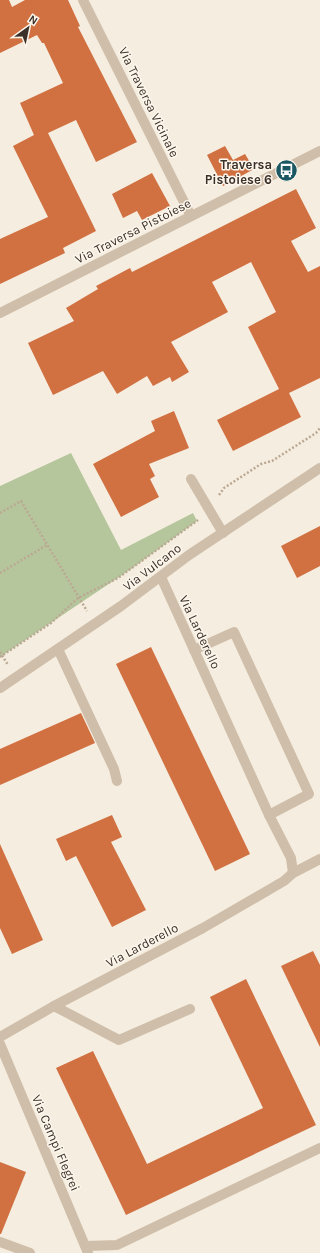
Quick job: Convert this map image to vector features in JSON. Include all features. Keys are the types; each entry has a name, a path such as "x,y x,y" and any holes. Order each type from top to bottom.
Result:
{"street":[{"name":"Via Traversa Vicinale","path":"83,0 191,216"},
{"name":"Via Traversa Pistoiese","path":"0,313 320,151"},
{"name":"Via Vulcano","path":"0,688 96,624 189,555 223,534 320,468"},
{"path":"191,479 223,534"},
{"name":"Via Larderello","path":"161,577 269,815 291,858 293,873"},
{"path":"194,650 234,632 309,794 269,815"},
{"path":"58,649 114,769 117,781"},
{"name":"Via Larderello","path":"0,1037 54,1006 203,928 284,881 293,873 320,859"},
{"path":"54,1006 119,1040 190,1009"},
{"name":"Via Campi Flegrei","path":"0,1044 87,1249"},
{"path":"87,1249 117,1245 320,1148"},
{"path":"0,1242 30,1253"}],"path":[{"path":"0,657 51,623 78,598 131,569 201,518 224,488 261,464 272,461 316,433 320,428"},
{"path":"0,513 21,502 78,598 96,624"},
{"path":"0,573 47,545"}],"green space":[{"path":"71,453 121,550 193,513 197,521 131,569 0,657 0,486"}],"building":[{"path":"0,0 9,0 12,7 25,0 68,0 80,26 78,27 137,142 96,162 76,120 48,133 96,231 63,248 65,253 0,284 0,239 48,217 13,146 34,135 20,103 63,83 44,43 42,43 37,35 0,53"},
{"path":"225,146 233,160 245,154 254,169 223,186 207,155"},
{"path":"152,173 170,206 142,220 137,211 123,218 112,194"},
{"path":"296,189 316,228 291,241 308,272 320,266 320,378 289,393 301,417 233,451 217,420 279,389 248,327 276,312 251,262 212,282 228,312 171,342 189,372 172,382 170,377 153,386 147,376 117,394 103,371 53,395 28,343 74,321 66,308 98,289 96,286 130,268 132,272"},
{"path":"174,411 189,448 149,464 155,476 150,479 159,497 121,517 93,464 155,431 151,421"},
{"path":"320,526 320,566 297,578 281,546"},
{"path":"151,647 250,854 215,871 116,664"},
{"path":"81,713 95,743 0,785 0,749"},
{"path":"112,815 122,837 111,842 146,910 112,927 76,856 66,861 56,839"},
{"path":"0,844 43,940 12,954 0,928"},
{"path":"313,951 320,965 320,1047 281,966"},
{"path":"246,979 316,1125 126,1215 56,1068 93,1051 147,1164 263,1108 210,997"},
{"path":"0,1162 26,1172 1,1234 0,1234"}],"place":[{"name":"Traversa Pistoiese 6","path":"287,171"}]}
